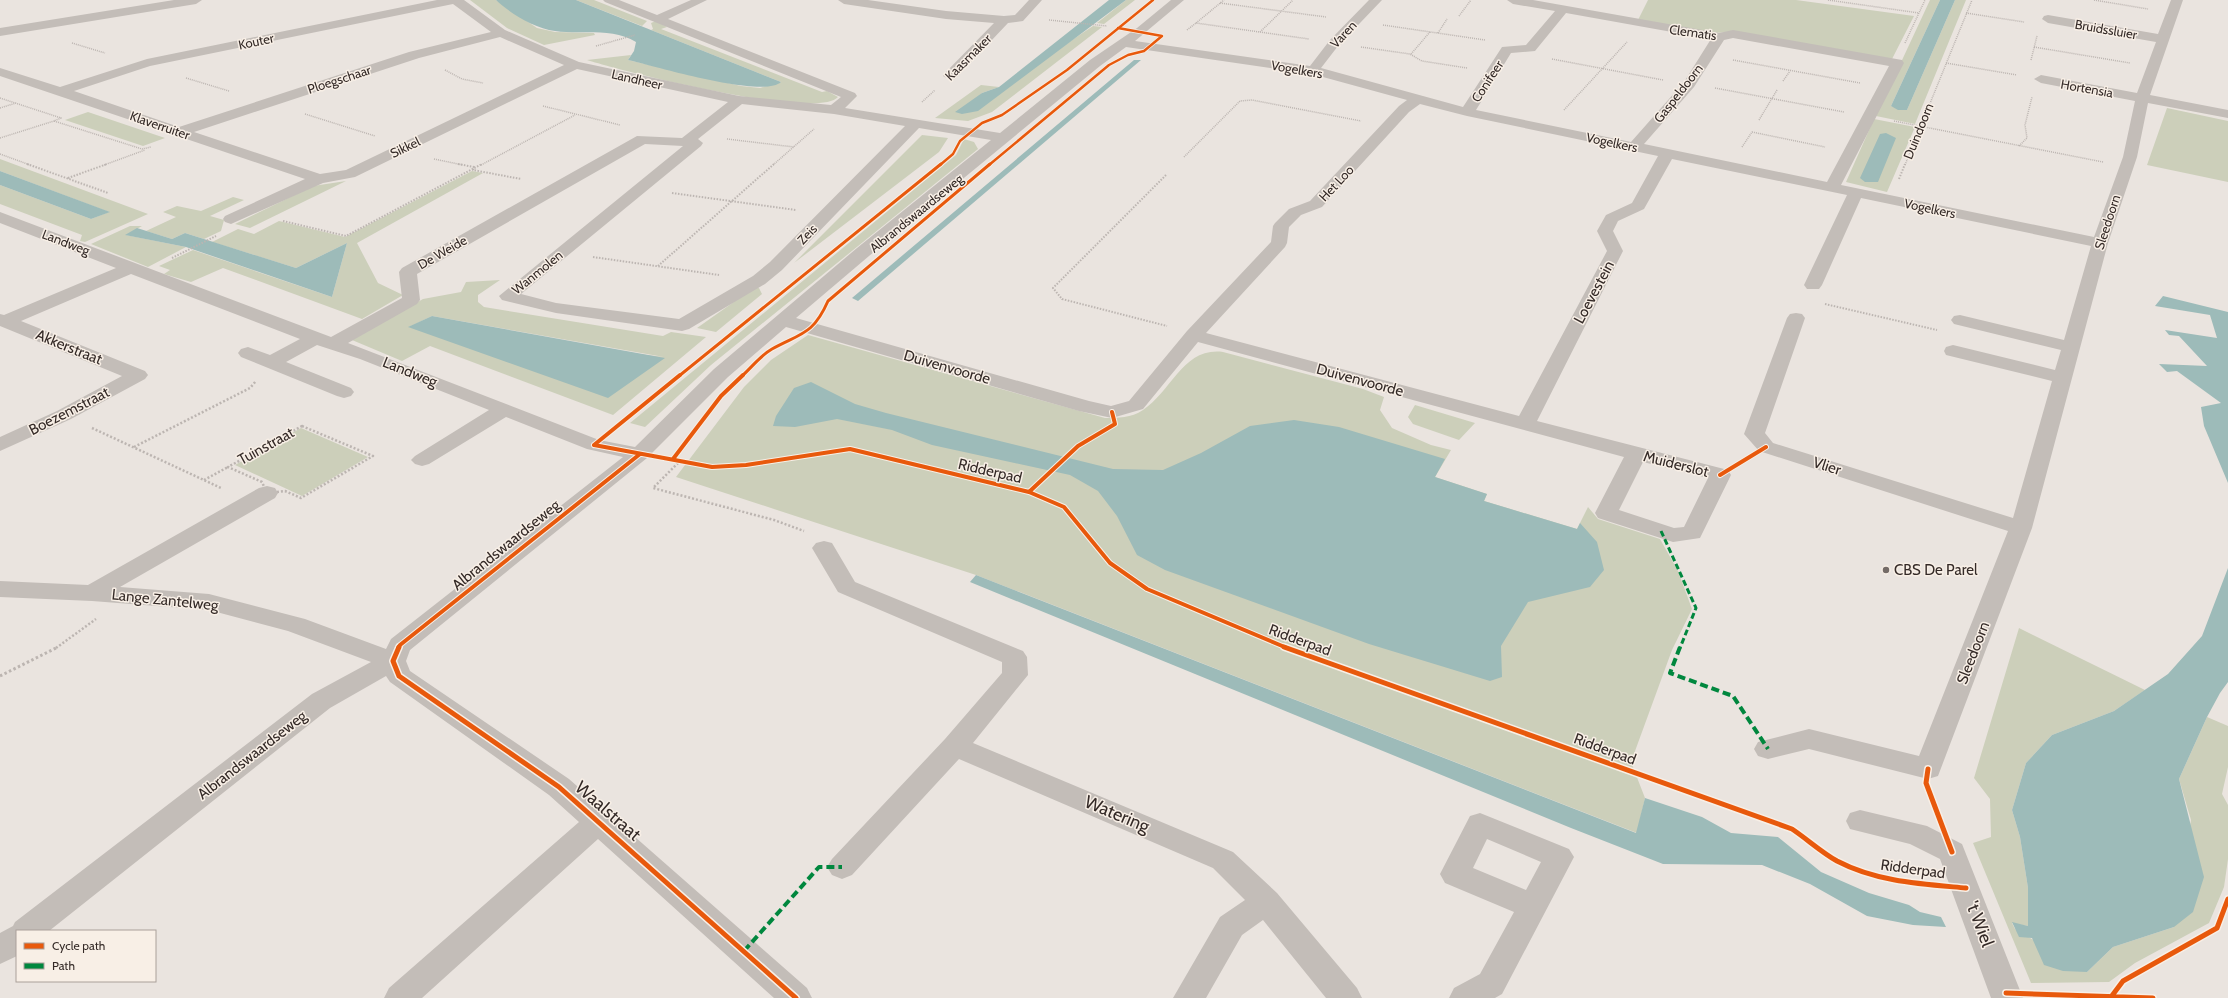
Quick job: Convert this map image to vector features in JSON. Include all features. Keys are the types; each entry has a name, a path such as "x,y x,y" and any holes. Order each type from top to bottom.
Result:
{"street":[{"path":"0,32 196,0"},
{"name":"Landheer","path":"455,0 501,33 575,65 739,100 834,110 909,121 1004,138"},
{"name":"Kouter","path":"60,91 143,65 455,0"},
{"path":"609,0 850,96 834,110"},
{"path":"658,19 701,0"},
{"path":"844,0 946,15 1004,20"},
{"name":"Kaasmaker","path":"950,76 1004,20 1019,18 1036,0"},
{"name":"Albrandswaardseweg","path":"27,930 321,701 393,660 400,645 640,454 721,373 782,320 1095,63 1125,43 1178,0"},
{"name":"Varen","path":"1313,70 1334,43 1376,0"},
{"name":"Clematis","path":"1513,0 1547,2 1562,10 1719,37 1733,34 1897,63"},
{"path":"2142,98 2177,0"},
{"name":"Conifeer","path":"1467,112 1507,50 1530,48 1562,10"},
{"name":"Bruidssluier","path":"2048,19 2163,39"},
{"name":"Ploegschaar","path":"178,132 266,102 414,55 501,33"},
{"name":"Gaspeldoorn","path":"1635,146 1688,84 1719,37"},
{"name":"Vogelkers","path":"1125,43 1313,70 1467,112 2100,243"},
{"path":"1832,187 1883,87 1897,63"},
{"name":"Sikkel","path":"231,219 319,179 350,174 575,65"},
{"name":"Klaverruiter","path":"0,72 319,179"},
{"name":"Hortensia","path":"2041,80 2228,114"},
{"name":"Het Loo","path":"1194,335 1279,244 1281,226 1295,212 1316,204 1404,109 1419,98"},
{"name":"Sleedoorn","path":"1768,749 1809,738 1928,769 2021,528 2100,243 2130,157 2142,98"},
{"name":"Wanmolen","path":"682,325 556,308 508,296 640,189 739,100"},
{"name":"Zeis","path":"682,325 759,280 776,266 826,214 909,121"},
{"path":"557,186 642,139 691,143"},
{"name":"Loevestein","path":"1525,424 1615,251 1605,232 1612,218 1638,206 1667,154"},
{"name":"De Weide","path":"334,343 411,300 408,272 557,186"},
{"path":"1813,285 1856,192"},
{"name":"Landweg","path":"0,217 315,338 334,343 594,445 640,454"},
{"path":"3,320 132,267"},
{"name":"Vlier","path":"1796,318 1754,434 1766,447 2021,528"},
{"name":"Akkerstraat","path":"3,320 138,375"},
{"name":"Duivenvoorde","path":"782,320 1086,407 1112,412 1136,405 1194,335 1636,454"},
{"path":"1960,320 2071,347"},
{"path":"272,362 315,338"},
{"path":"1953,350 2063,378"},
{"path":"248,353 344,392"},
{"name":"Boezemstraat","path":"0,446 64,415 138,375"},
{"path":"422,460 504,410"},
{"name":"Muiderslot","path":"1636,454 1720,475 1692,532 1673,535 1606,513 1636,454"},
{"path":"92,593 259,497"},
{"path":"824,548 846,587 1014,657 1015,675 955,746 842,867"},
{"name":"Lange Zantelweg","path":"0,589 92,593 209,602 296,625 393,660"},
{"name":"Waalstraat","path":"393,660 399,676 559,787 599,821 796,998"},
{"name":"Watering","path":"955,746 1223,860 1266,902 1346,998"},
{"name":"Waalstraat","path":"400,998 599,821"},
{"name":"'t Wiel","path":"1860,821 1917,834 1952,852 2007,998"},
{"path":"1189,998 1231,926 1266,902"},
{"path":"1465,998 1491,984 1532,906"},
{"path":"0,951 16,939"}],"path":[{"path":"1196,23 1224,0"},
{"path":"1260,32 1293,0"},
{"path":"1459,16 1471,0"},
{"path":"1828,0 1843,0 1919,13"},
{"path":"1897,63 1924,0"},
{"path":"2094,0 2172,13"},
{"path":"1966,13 2026,22"},
{"path":"1438,33 1447,19"},
{"path":"1072,23 1103,26"},
{"path":"1548,128 1644,24"},
{"path":"23,28 266,102 403,149 474,169 557,186"},
{"path":"1411,54 1430,32"},
{"path":"613,40 641,33"},
{"path":"2034,47 2154,66"},
{"path":"1707,56 1883,87"},
{"path":"1783,81 1790,71"},
{"path":"2019,146 2027,138 2025,125 2036,83 2041,80"},
{"path":"1759,120 1777,90"},
{"path":"510,96 575,115 634,128 642,139"},
{"path":"1184,157 1240,101 1252,100 1388,126"},
{"path":"0,108 16,103"},
{"path":"658,266 834,110"},
{"path":"278,219 346,236 575,115"},
{"path":"0,138 54,121"},
{"path":"1729,166 1752,132 1849,152"},
{"path":"691,143 723,139 794,147"},
{"path":"68,178 151,147"},
{"path":"0,154 108,193"},
{"path":"1166,175 1053,288 1062,299 1175,327 1194,335"},
{"path":"640,189 826,214"},
{"path":"177,256 219,235"},
{"path":"561,253 759,280"},
{"path":"1821,303 1942,331"},
{"path":"133,447 250,388 272,362"},
{"path":"64,415 204,480 259,497"},
{"path":"640,454 689,462"},
{"path":"682,460 653,488 774,520 817,535 824,548"},
{"path":"204,480 228,467"},
{"path":"0,676 61,646 127,596"}],"green space":[{"path":"470,0 496,0 537,28 555,32 594,33 595,35 544,45 507,28"},
{"path":"576,0 594,0 647,21 642,26"},
{"path":"1126,0 1135,0 1104,24 1097,23"},
{"path":"1648,0 1796,0 1914,16 1892,59 1736,32 1711,33 1638,20"},
{"path":"1930,0 1940,0 1891,106 1907,110 1955,0 1966,0 1915,124 1876,116"},
{"path":"656,21 667,27 661,29 822,92 827,91 838,97 822,103 794,103 758,99 676,83 587,60 631,55 628,60 741,86 760,88 781,82 651,30 653,29 651,23"},
{"path":"1093,26 1102,27 992,112 968,121 935,118 981,85 999,87 982,93 962,114"},
{"path":"2167,108 2228,121 2228,182 2147,165"},
{"path":"88,112 165,138 143,146 65,120"},
{"path":"1874,119 1915,127 1887,192 1846,182"},
{"path":"922,135 948,138 939,152 794,263"},
{"path":"964,139 974,142 978,149 711,365 645,427 630,423 956,155"},
{"path":"0,159 148,214 85,242 80,241 82,235 0,204 0,185 91,219 109,212 0,171"},
{"path":"472,171 483,173 357,243 378,283 403,295 362,319 223,268 191,282 164,274 170,270 159,266 193,250 332,297 347,243 296,268 212,242 238,229 254,234 279,221 345,237"},
{"path":"346,181 250,228 235,224 313,186"},
{"path":"233,197 244,200 210,216 224,220 221,231 204,239 185,233 172,239 146,231 176,217 163,212 177,206 201,211"},
{"path":"130,226 142,226 126,235 186,247 148,267 91,244"},
{"path":"500,280 478,295 478,302 484,307 663,336 671,332 706,337 613,415 430,346 402,361 352,340 423,299 461,292 466,282","holes":["432,316 664,357 409,327"]},
{"path":"755,287 759,288 762,294 716,332 697,328"},
{"path":"808,335 1105,418 1124,417 1138,413 1153,402 1188,363 1198,356 1209,352 1223,352 1363,389 1384,397 1380,410 1392,428 1431,445 1451,450 1435,477 1487,494 1484,501 1577,529 1588,507 1598,519 1660,539 1678,571 1692,609 1672,650 1631,762 1645,798 1637,833 976,575 676,477 744,387 771,360"},
{"path":"1415,405 1475,423 1459,440 1413,424 1408,417"},
{"path":"301,428 368,457 302,496 235,465"},
{"path":"2019,628 2145,690 2114,711 2052,735 2026,763 2012,810 2020,837 2028,888 2028,926 2012,923 2015,929 2087,972 2113,947 2174,927 2191,820 2179,779 2207,717 2228,726 2228,767 2222,794 2228,805 2228,859 2224,887 2209,923 2135,963 2109,982 2031,983 1973,843 1991,837 1990,799 1974,778"}],"water":[{"path":"496,0 576,0 781,82 770,86 753,87 732,84 708,80 628,60 634,51 636,42 627,37 596,32 555,31 539,27 523,20"},
{"path":"1109,0 1126,0 978,111 962,114 955,112 982,93 999,87"},
{"path":"1940,0 1955,0 1907,110 1898,110 1891,106"},
{"path":"1134,60 1141,60 858,301 852,298"},
{"path":"1886,133 1896,138 1878,182 1865,182 1860,178 1880,134"},
{"path":"0,171 110,212 91,219 0,185"},
{"path":"137,228 172,239 185,233 296,268 347,243 332,297 186,247 125,235"},
{"path":"2163,296 2228,312 2228,483 2204,426 2201,407 2221,403 2177,371 2167,372 2159,364 2207,366 2179,336 2169,335 2165,330 2217,338 2210,315 2155,306"},
{"path":"432,316 665,358 608,398 408,327"},
{"path":"811,382 855,404 886,413 1113,469 1163,470 1201,453 1250,426 1294,420 1339,427 1445,459 1435,477 1487,494 1484,501 1577,529 1580,523 1597,542 1604,570 1590,587 1528,602 1501,646 1502,677 1490,681 1369,644 1165,570 1137,555 1117,516 1098,491 1070,475 932,445 892,430 837,419 795,427 773,426 776,416 794,388"},
{"path":"2228,568 2228,682 2220,693 2207,717 2179,779 2204,877 2193,912 2174,927 2113,947 2087,972 2063,971 2044,965 2032,938 2019,937 2012,922 2028,926 2028,888 2020,837 2012,810 2026,763 2052,735 2114,711 2168,674 2202,636"},
{"path":"976,575 1636,833 1645,798 1702,817 1731,833 1778,837 1821,872 1869,893 1909,905 1920,912 1941,917 1946,927 1913,925 1867,916 1810,884 1762,865 1663,864 1571,828 970,582"}],"marked path":[{"path":"1661,531 1696,608 1670,673 1733,696 1768,749"},
{"path":"744,951 819,867 842,867"}],"cycle path":[{"path":"594,445 915,186 953,154 960,141 982,123 1002,115 1067,70 1153,0"},
{"path":"673,459 721,396 770,350 802,335 820,319 828,301 880,255 1109,65 1128,55 1144,51 1162,36 1159,34 1118,28"},
{"path":"1029,492 1078,446 1089,438 1115,424 1112,412"},
{"name":"Ridderpad","path":"594,445 712,467 729,467 764,463 833,450 850,449 1029,492 1064,507 1110,563 1147,589 1269,642 1792,829 1825,854 1867,874 1900,881 1966,888"},
{"path":"1720,475 1766,447"},
{"path":"640,454 400,645 393,661 399,676 559,787 796,998"},
{"path":"1928,769 1926,783 1952,852"},
{"path":"2111,997 2123,981 2217,928 2228,899"},
{"path":"2006,993 2153,998"}],"place":[{"name":"CBS De Parel","path":"1886,570"}]}
